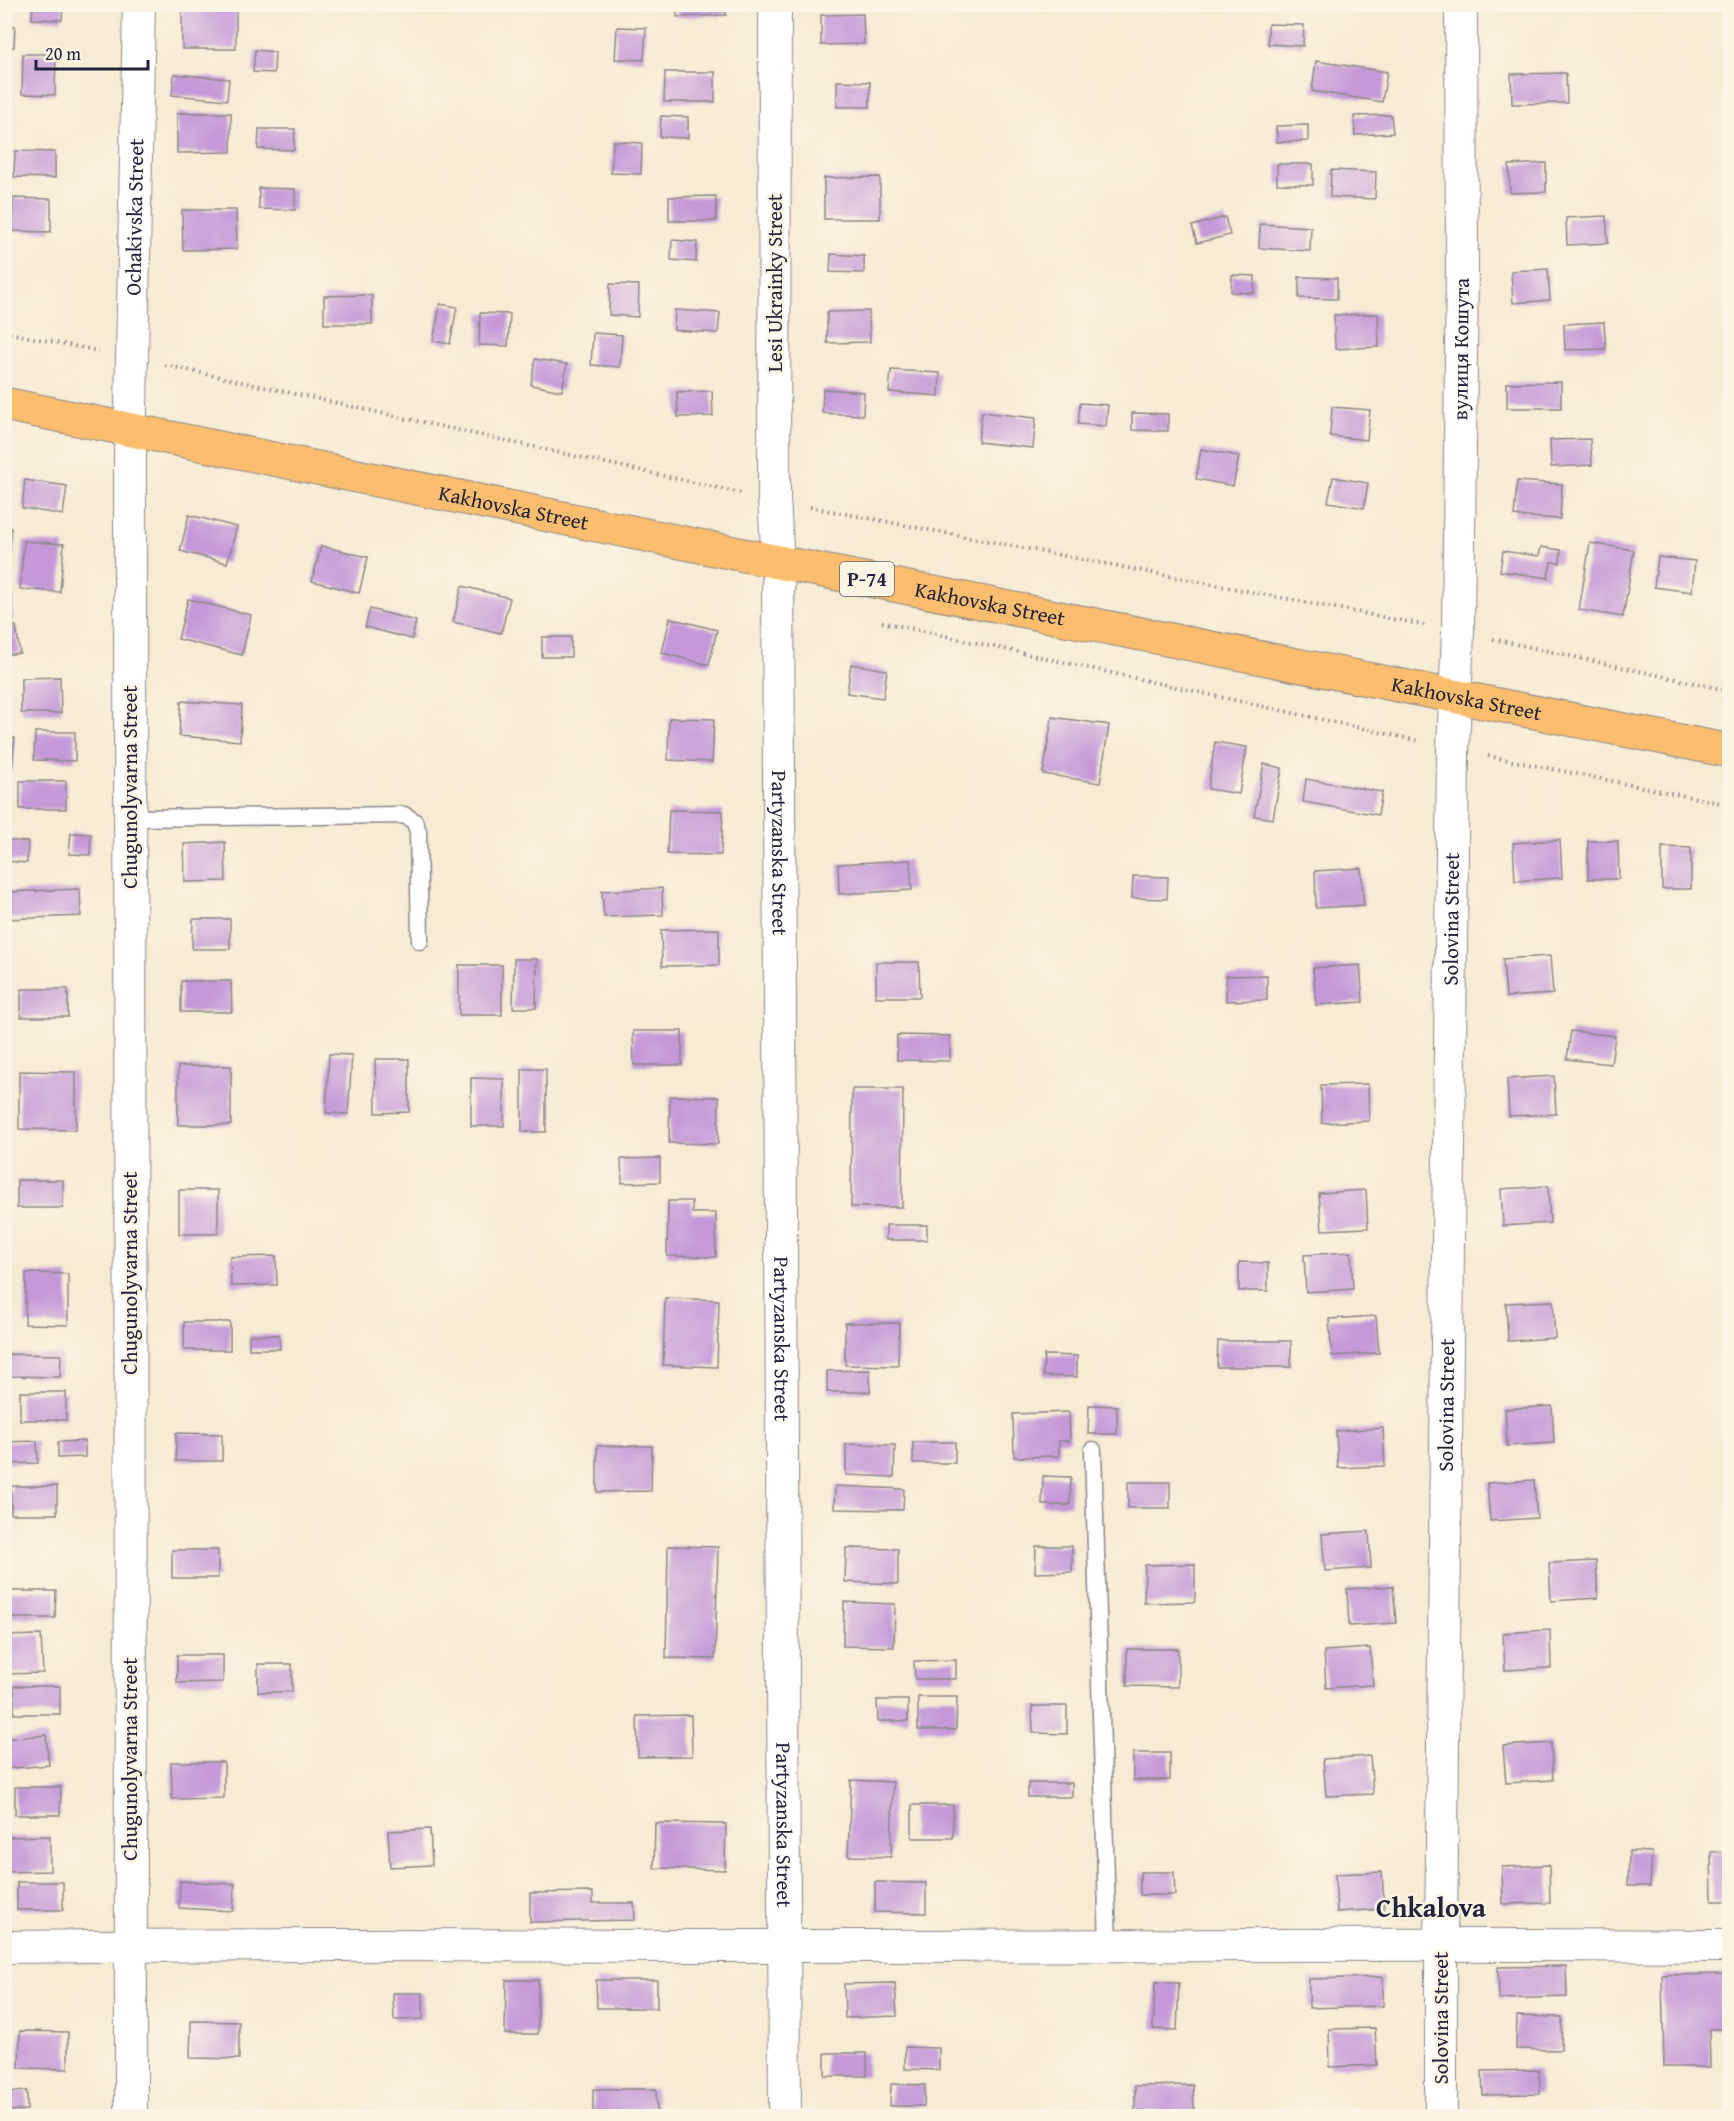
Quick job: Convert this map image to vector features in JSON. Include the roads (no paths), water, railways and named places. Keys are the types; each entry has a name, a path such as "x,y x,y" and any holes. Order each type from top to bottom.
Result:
{"main road":[{"name":"Kakhovska Street","path":"4,404 778,562 1730,751"}],"street":[{"name":"Ochakivska Street","path":"130,430 138,4"},
{"name":"Lesi Ukrainky Street","path":"776,4 774,500 778,562"},
{"name":"вулиця Кошута","path":"1454,695 1458,632 1461,4"},
{"name":"Chugunolyvarna Street","path":"130,430 131,2116"},
{"name":"Partyzanska Street","path":"778,562 782,1946 785,2116"},
{"name":"Solovina Street","path":"1441,2116 1454,695"},
{"path":"4,1947 130,1944 782,1946 1441,1943 1730,1946"}],"lane":[{"path":"129,818 404,815 414,821 418,831 420,941"},
{"path":"1093,1450 1108,1945"}],"district":[{"name":"Chkalova","path":"1431,1908"}]}
